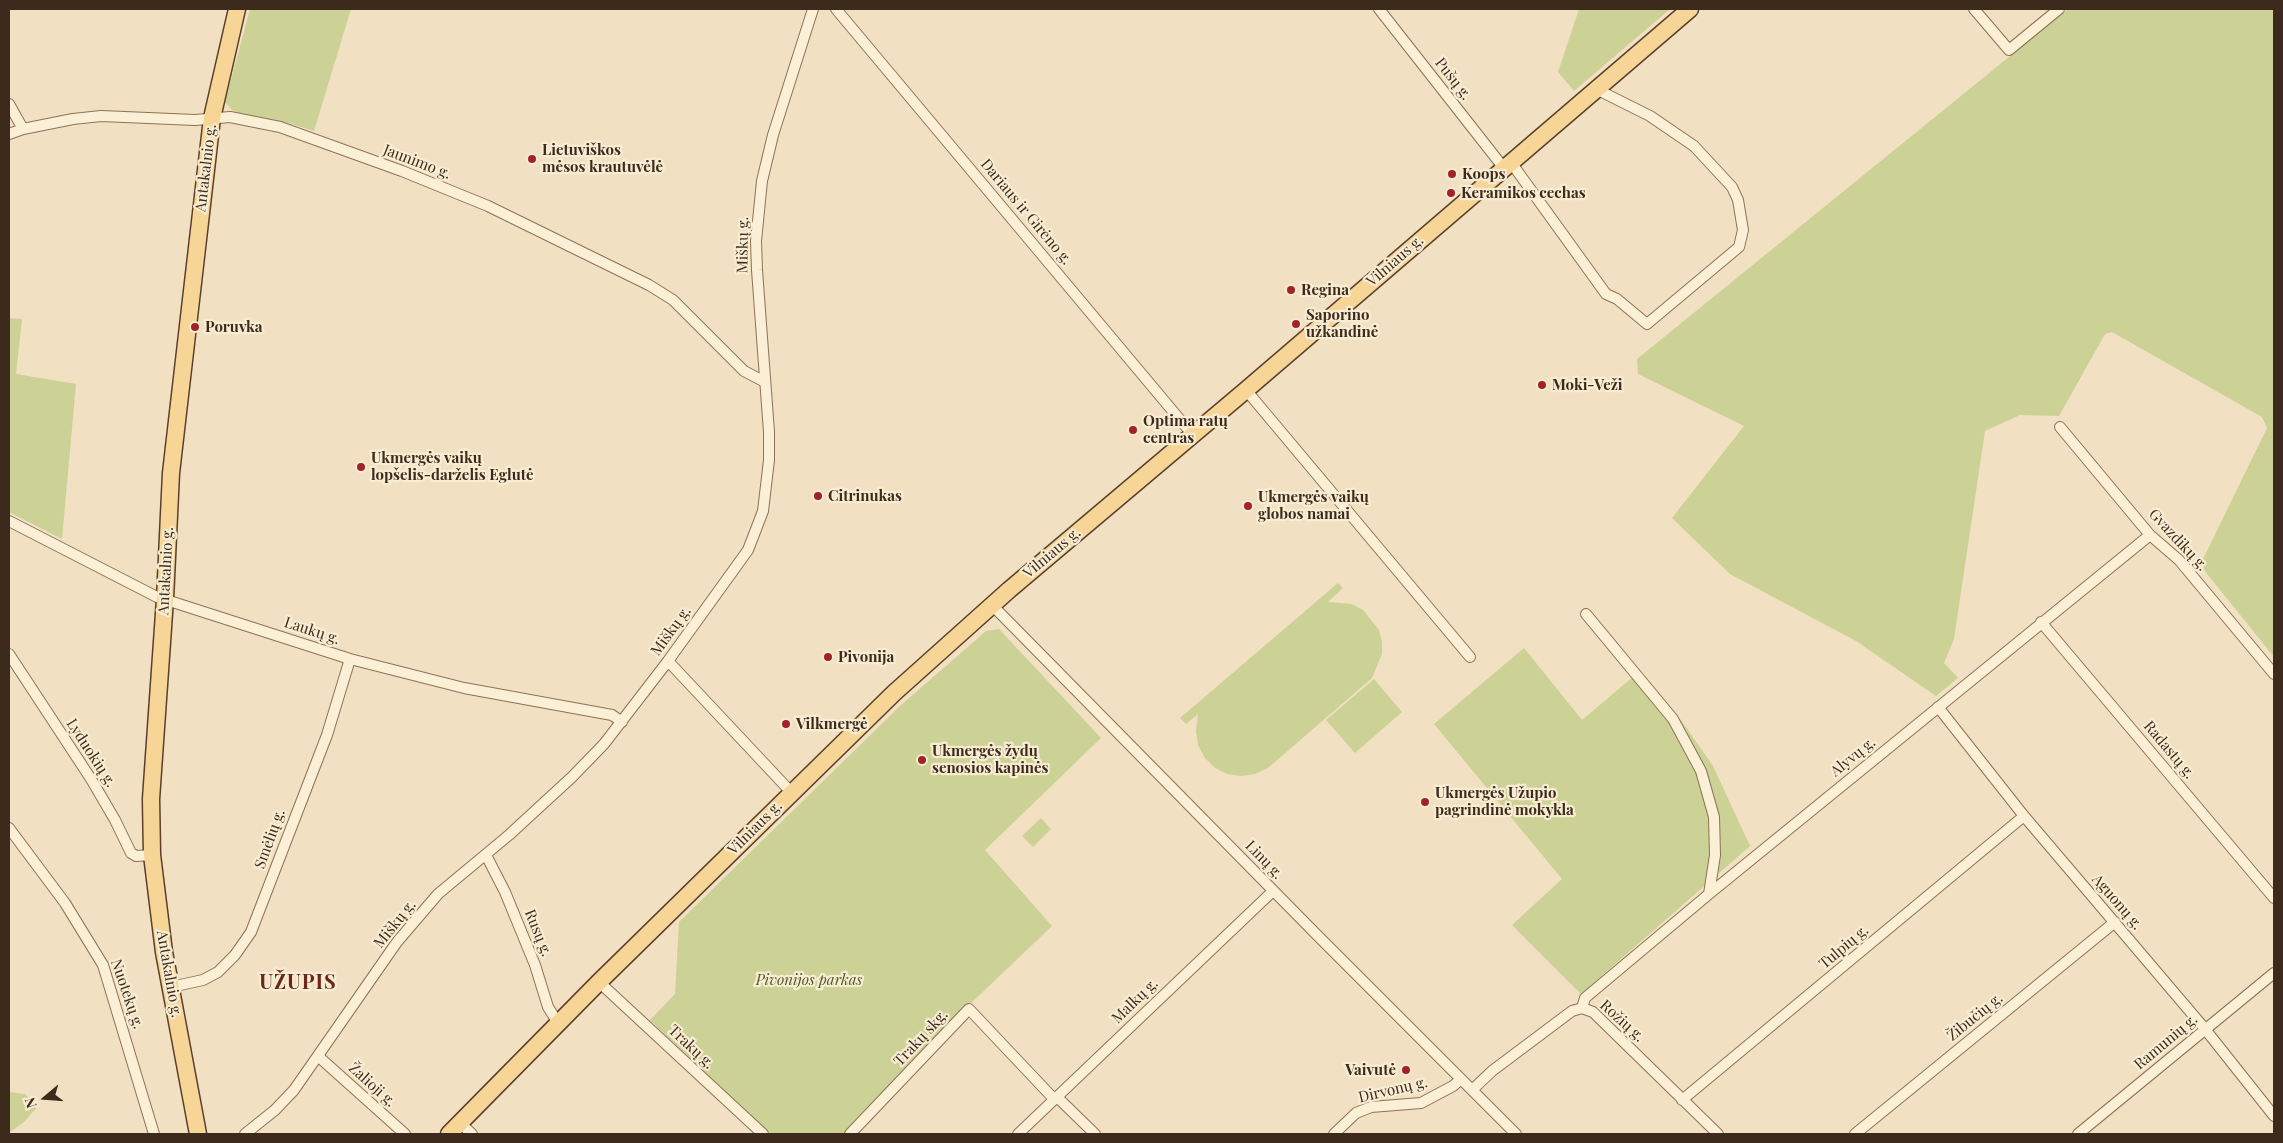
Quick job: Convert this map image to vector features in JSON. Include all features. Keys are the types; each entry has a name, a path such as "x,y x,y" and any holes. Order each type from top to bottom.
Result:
{"main road":[{"name":"Antakalnio g.","path":"198,1134 171,987 152,855 152,783 165,599 171,473 212,118 237,9"},
{"name":"Vilniaus g.","path":"460,1130 558,1023 894,692 992,605 1246,390 1506,164 1690,9"}],"street":[{"name":"Miškų g.","path":"245,1134 275,1110 294,1090 397,942 438,894 486,855 572,777 622,722 748,550 763,511 768,460 766,382 756,241 762,181 772,135 812,9"},
{"name":"Dariaus ir Girėno g.","path":"836,9 1192,434"},
{"name":"Pušų g.","path":"1379,9 1506,164 1606,294 1617,299 1647,324 1739,247 1743,230 1738,200 1732,187 1694,146 1650,116 1596,89"},
{"path":"1974,9 2009,50 2059,9"},
{"path":"9,104 23,129"},
{"name":"Jaunimo g.","path":"9,134 23,129 73,119 101,116 195,120 230,117 280,127 402,171 488,206 612,266 673,300 744,371 766,382"},
{"path":"1246,390 1470,658"},
{"name":"Gvazdikų g.","path":"2060,427 2150,535 2179,560 2274,674"},
{"name":"Laukų g.","path":"9,521 165,599 350,659 464,688 612,715 622,722"},
{"name":"Alyvų g.","path":"1582,1008 1585,998 1709,894 2150,535"},
{"name":"Linų g.","path":"992,605 1516,1134"},
{"path":"1586,614 1673,720 1701,771 1714,817 1714,855 1709,894"},
{"name":"Radastų g.","path":"2041,622 2274,898"},
{"name":"Lyduokių g.","path":"9,654 91,779 115,820 131,854 136,856 152,855"},
{"name":"Smėlių g.","path":"171,987 203,980 218,972 235,955 251,932 327,734 350,659"},
{"path":"668,661 791,792"},
{"name":"Aguonų g.","path":"1938,707 2024,816 2205,1029 2274,1116"},
{"name":"Tulpių g.","path":"1682,1100 2024,816"},
{"name":"Nuotekų g.","path":"9,828 65,903 103,965 154,1134"},
{"name":"Rusų g.","path":"486,855 505,892 535,965 548,1008 558,1023"},
{"name":"Malkų g.","path":"1018,1134 1274,891"},
{"name":"Žibučių g.","path":"1855,1134 2115,922"},
{"name":"Ramunių g.","path":"2078,1134 2274,973"},
{"name":"Trakų g.","path":"599,982 763,1134"},
{"name":"Rožių g.","path":"1472,1090 1492,1071 1572,1011 1582,1008 1593,1012 1718,1134"},
{"name":"Trakų skg.","path":"850,1134 969,1009 1056,1098"},
{"name":"Žalioji g.","path":"318,1057 405,1134"},
{"name":"Dirvonų g.","path":"1334,1134 1356,1113 1371,1107 1421,1102 1434,1098 1461,1079"},
{"path":"1056,1098 1095,1134"}],"green space":[{"path":"250,9 351,9 314,131 288,123 234,112 225,102"},
{"path":"1579,9 1670,9 1574,91 1558,72"},
{"path":"2068,9 2274,9 2274,657 2204,570 2203,559 2267,428 2262,417 2112,332 2105,334 2059,416 2020,415 1985,431 1954,639 1944,663 1958,678 1936,696 1856,641 1730,574 1672,518 1744,426 1638,374 1637,359"},
{"path":"9,318 22,319 16,374 76,384 62,539 9,512"},
{"path":"1338,583 1343,588 1328,602 1352,604 1363,610 1379,630 1382,654 1372,678 1268,768 1255,774 1241,776 1227,774 1215,768 1205,758 1198,745 1196,731 1198,714 1186,724 1180,718"},
{"name":"Pivonijos parkas","path":"999,629 1101,738 985,850 1052,926 966,1008 844,1134 770,1134 650,1020 675,994 679,922 900,706 986,631"},
{"path":"1524,648 1582,720 1640,671 1683,723 1713,766 1750,846 1581,994 1512,925 1562,879 1434,724"},
{"path":"1374,679 1402,712 1355,753 1326,720"},
{"path":"1041,818 1051,829 1033,847 1022,836"},
{"path":"9,1092 25,1094 38,1106 24,1122 9,1133"}],"place":[{"name":"Lietuviškos mėsos krautuvėlė","path":"532,159"},
{"name":"Koops","path":"1452,174"},
{"name":"Keramikos cechas","path":"1451,193"},
{"name":"Regina","path":"1291,290"},
{"name":"Saporino užkandinė","path":"1296,324"},
{"name":"Poruvka","path":"195,327"},
{"name":"Moki-Veži","path":"1542,385"},
{"name":"Optima ratų centras","path":"1133,430"},
{"name":"Ukmergės vaikų lopšelis-darželis Eglutė","path":"361,467"},
{"name":"Citrinukas","path":"818,496"},
{"name":"Ukmergės vaikų globos namai","path":"1248,506"},
{"name":"Pivonija","path":"828,657"},
{"name":"Vilkmergė","path":"786,724"},
{"name":"Ukmergės žydų senosios kapinės","path":"922,760"},
{"name":"Ukmergės Užupio pagrindinė mokykla","path":"1425,802"},
{"name":"Vaivutė","path":"1406,1070"}],"district":[{"name":"UŽUPIS","path":"298,983"}]}
